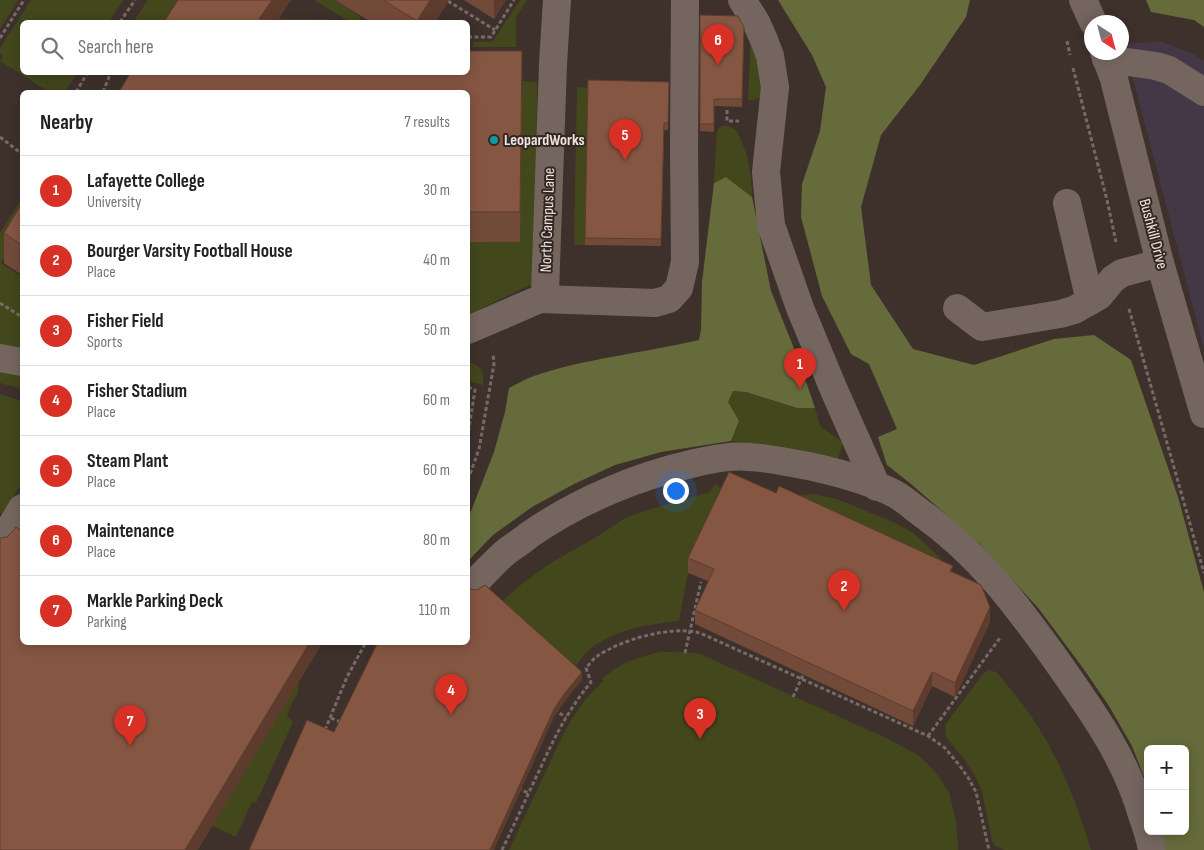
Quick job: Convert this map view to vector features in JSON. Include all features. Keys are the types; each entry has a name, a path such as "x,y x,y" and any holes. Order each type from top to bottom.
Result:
{"street":[{"name":"North Campus Lane","path":"540,299 545,292 557,0"},
{"path":"470,329 540,299 655,303 669,299 679,288 685,262 685,0"},
{"path":"742,0 756,22 764,40 770,56 775,86 766,172 771,225 800,308 877,487"},
{"path":"1083,0 1089,15"},
{"name":"Bushkill Drive","path":"1107,60 1114,79 1160,263 1202,399"},
{"path":"1125,60 1169,70 1204,92"},
{"path":"1067,203 1090,301"},
{"path":"957,308 982,327 1060,314 1074,310 1099,296 1122,273 1160,263"},
{"path":"0,358 20,362"},
{"path":"474,583 508,551 547,523 586,502 629,483 671,468 715,459 749,457 798,464 835,472 896,494 953,538 998,582 1020,610 1104,730 1126,771 1140,808 1152,850"},
{"path":"0,544 20,511"}],"path":[{"path":"0,38 24,0"},
{"path":"121,20 135,0"},
{"path":"470,37 491,37 514,0"},
{"path":"448,1 495,30"},
{"path":"77,90 86,75"},
{"path":"104,90 110,75"},
{"path":"0,137 20,152"},
{"path":"0,303 20,316"},
{"path":"470,474 479,449 494,364 493,349"},
{"path":"470,388 475,390 470,421"},
{"path":"685,653 701,582"},
{"path":"928,736 1020,610"},
{"path":"502,850 566,717 578,698 592,682 586,668 596,658 612,648 640,636 690,630 802,677 928,736 945,748 969,779 976,792 989,850"},
{"path":"322,735 347,677 364,645"},
{"path":"793,697 802,677"},
{"path":"549,707 566,717"},
{"path":"330,718 348,726"},
{"path":"512,786 528,793"}],"shaded area":[{"path":"1160,41 1191,53 1204,61 1204,349 1128,60 1129,44"}],"green space":[{"path":"0,0 18,0 0,29"},
{"path":"31,0 123,0 110,20 20,20 20,74 0,61 3,56 0,54 0,48"},
{"path":"148,0 189,0 176,20 134,20"},
{"path":"314,0 335,0 361,17 359,20 347,20"},
{"path":"520,0 527,0 516,17 516,47 473,47 473,42 493,41"},
{"path":"778,0 970,0 966,17 920,85 881,135 861,207 871,285 913,349 974,365 1054,339 1094,335 1131,360 1178,497 1204,592 1204,850 1166,850 1162,835 1189,835 1189,745 1144,745 1144,777 1132,746 1109,706 1039,609 980,544 887,465 878,437 897,429 869,364 851,354 822,296 801,217 802,184 820,131 826,87 812,55"},
{"path":"1146,0 1204,0 1204,27 1194,20 1151,12"},
{"path":"751,30 765,89 759,98 748,101"},
{"path":"22,75 76,75 66,90 46,90"},
{"path":"522,81 537,82 536,282 470,314 470,236"},
{"path":"577,87 588,88 585,245 574,245"},
{"path":"722,126 729,126 737,131 747,155 752,197 726,177 714,183 717,130"},
{"path":"726,177 752,197 771,291 799,361 815,408 797,408 746,392 733,391 728,402 739,421 731,441 661,452 615,465 574,484 532,507 493,535 470,559 470,514 494,452 505,412 509,388 534,376 554,370 699,340 702,282 714,183"},
{"path":"20,201 20,231 1,263 20,276 20,350 0,346 0,233"},
{"path":"470,363 481,370 483,385 470,382"},
{"path":"0,367 20,372 20,388 0,383"},
{"path":"733,391 745,392 796,408 815,408 820,426 843,443 838,459 765,445 731,441 739,421 727,402"},
{"path":"0,394 20,400 20,486 2,514 0,512"},
{"path":"715,484 721,488 716,498 722,502 688,573 679,621 628,630 605,639 584,655 572,671 498,605 549,564 625,518 710,492"},
{"path":"812,494 837,499 893,522 912,532 953,572 950,579 796,496"},
{"path":"660,652 700,654 886,738 918,755 933,769 949,792 956,822 958,850 509,850 561,739 572,718 586,699 603,681 602,679 616,668 636,659"},
{"path":"988,670 996,672 1025,707 1049,745 1077,807 1091,850 1005,850 995,846 992,841 982,791 964,759 946,737 945,725 982,675"},
{"path":"299,679 298,693 287,716 293,722 256,803 252,802 236,837 210,825"}],"building":[{"path":"178,0 272,0 259,19 331,20 165,20"},
{"path":"383,0 430,0 418,20"},
{"path":"700,15 738,16 744,27 742,99 714,99 714,124 700,124"},
{"path":"470,51 522,51 520,212 470,212 470,90 120,90 129,75 470,75"},
{"path":"588,80 669,82 668,123 664,123 661,239 585,238"},
{"path":"20,206 20,244 4,233"},
{"path":"729,472 776,493 779,486 953,566 950,571 981,585 990,607 955,683 932,672 913,711 695,610 714,569 688,558"},
{"path":"16,527 20,530 20,645 308,645 185,850 0,850 0,538 7,537"},
{"path":"485,585 582,672 554,709 490,850 249,850 307,720 334,732 377,645 470,645 470,589 477,590"}],"place":[{"name":"Maintenance","path":"718,65"},
{"name":"LeopardWorks","path":"494,140"},
{"name":"Steam Plant","path":"625,160"},
{"name":"Lafayette College","path":"800,389"},
{"name":"Bourger Varsity Football House","path":"844,611"},
{"name":"Fisher Stadium","path":"451,715"},
{"name":"Fisher Field","path":"700,739"},
{"name":"Markle Parking Deck","path":"130,746"}]}
